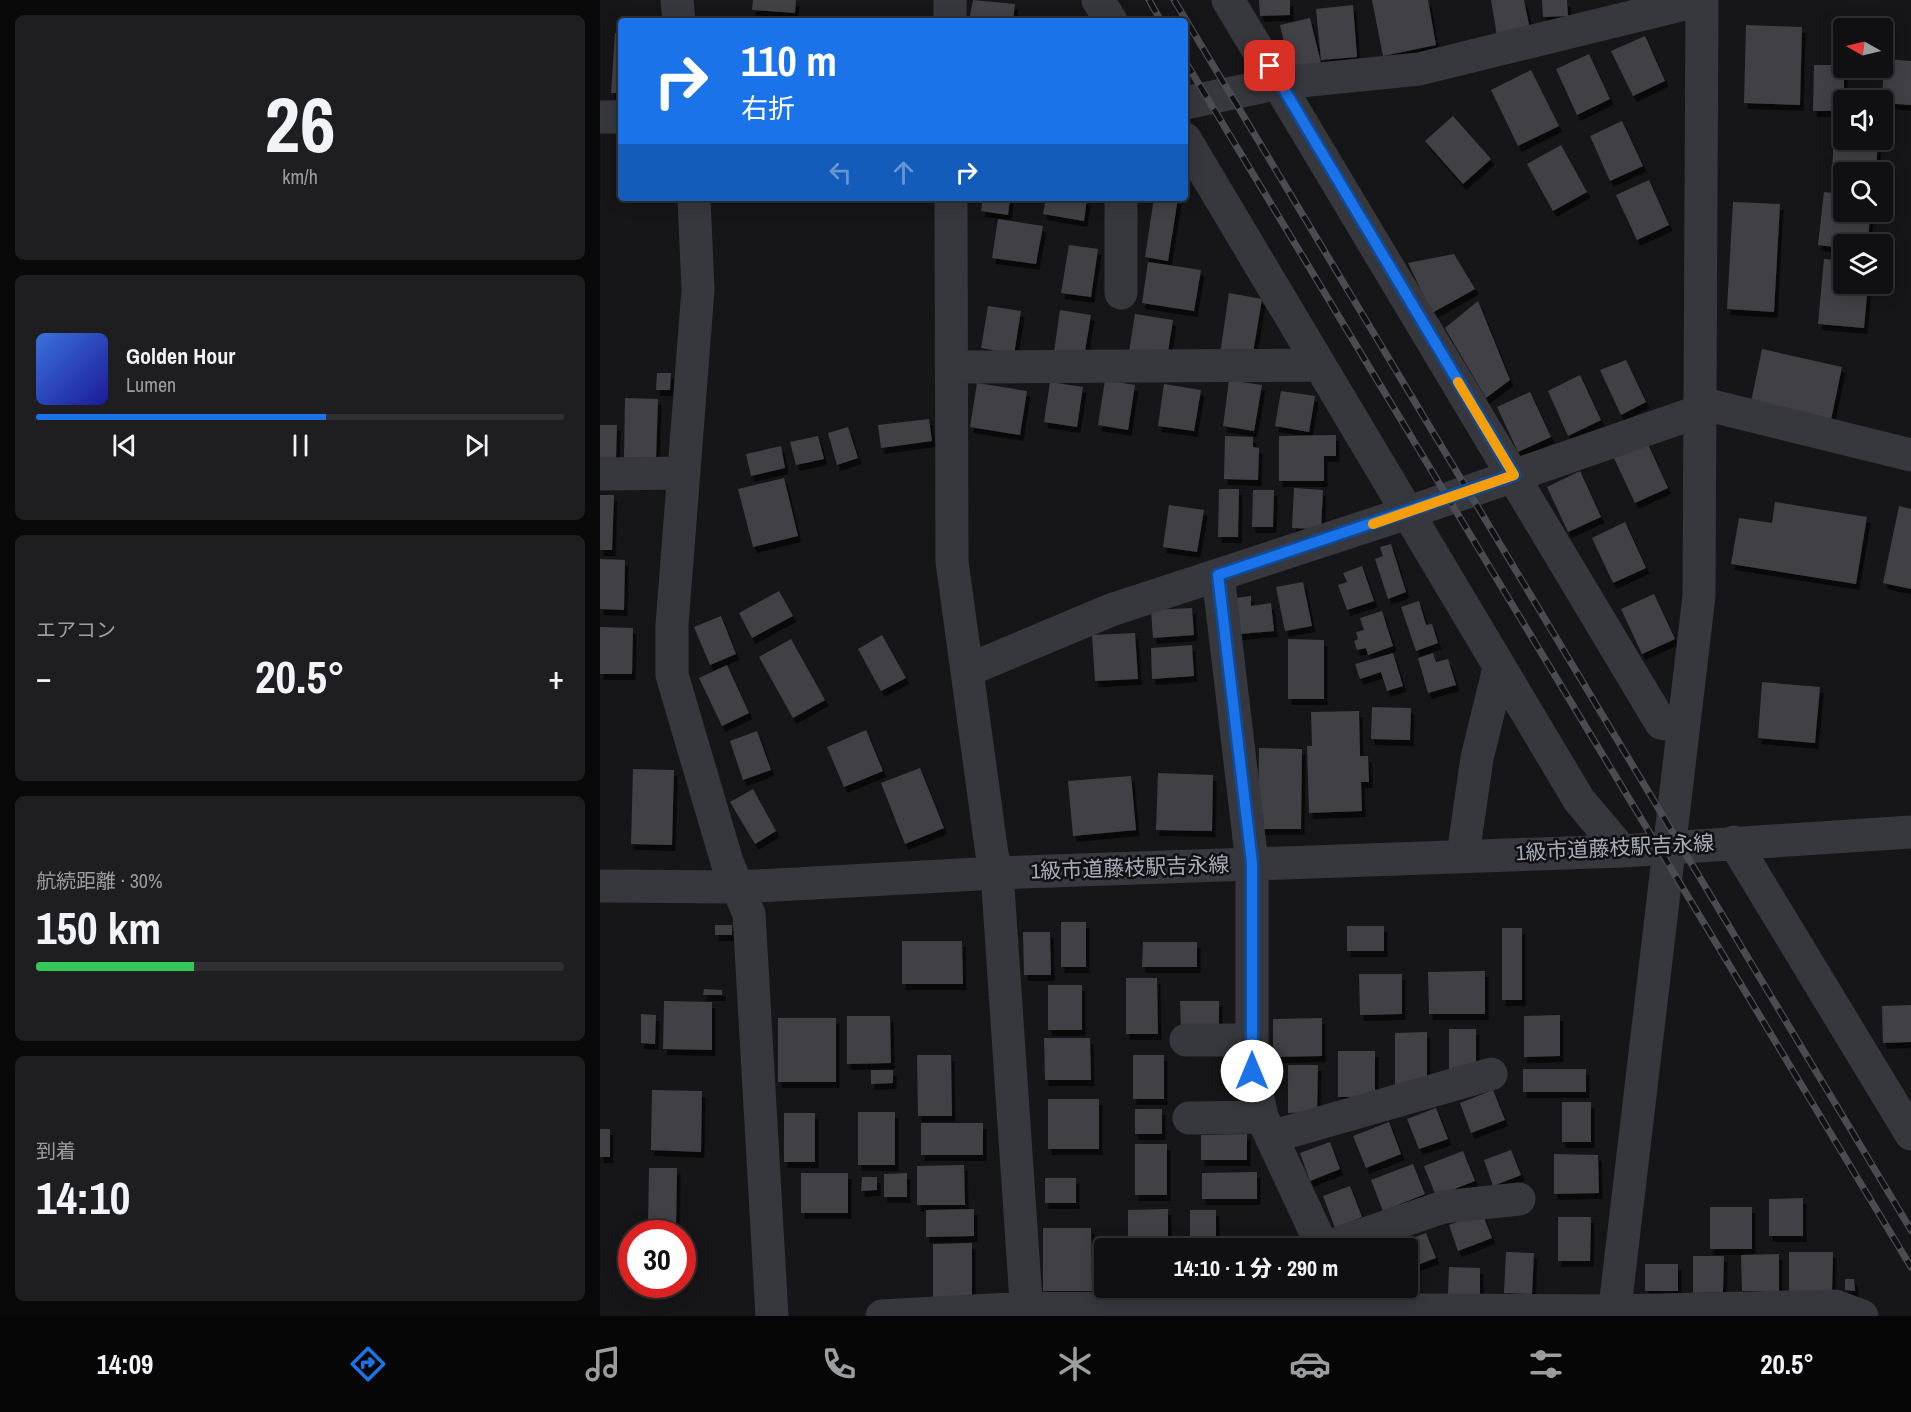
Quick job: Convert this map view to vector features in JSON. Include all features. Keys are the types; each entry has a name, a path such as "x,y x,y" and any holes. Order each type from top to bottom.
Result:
{"street":[{"path":"677,0 680,18"},
{"path":"950,0 950,18"},
{"path":"1098,0 1109,18"},
{"path":"1228,0 1280,83 1662,723 1683,727"},
{"path":"1188,102 1280,83 1419,69 1701,0 1699,596 1614,1314"},
{"path":"600,117 618,117"},
{"path":"1188,144 1579,800 1622,851"},
{"path":"694,201 698,290 672,625 672,675 737,887 749,914 772,1316"},
{"path":"951,201 952,562 992,854 997,873 1026,1312"},
{"path":"1121,201 1121,293"},
{"path":"952,367 1319,366"},
{"path":"968,670 1111,610 1407,513 1700,407 1911,455"},
{"path":"600,474 684,474"},
{"path":"1218,575 1252,863 1252,1071 1267,1127 1318,1238"},
{"path":"1463,855 1477,758 1499,668"},
{"name":"1級市道藤枝駅吉永線","path":"600,886 737,887 997,873 1622,851 1669,846 1911,832"},
{"path":"1734,842 1911,1134"},
{"path":"1186,1040 1252,1040"},
{"path":"1189,1118 1267,1127 1491,1074"},
{"path":"1352,1238 1443,1207 1519,1199"},
{"path":"882,1316 1349,1304 1614,1314 1835,1306 1862,1316"}],"building":[{"path":"753,0 796,0 795,13 752,10"},
{"path":"973,0 1015,4 1013,18 970,18"},
{"path":"1259,0 1290,0 1290,15 1260,16"},
{"path":"1372,0 1428,0 1436,45 1383,56"},
{"path":"1491,0 1524,0 1530,30 1497,36"},
{"path":"1542,0 1567,0 1568,16 1543,17"},
{"path":"1353,5 1357,57 1321,60 1316,9"},
{"path":"1310,18 1321,63 1291,71 1280,25"},
{"path":"1746,25 1802,27 1800,105 1744,103"},
{"path":"615,33 618,34 618,93 611,93"},
{"path":"1645,36 1665,81 1633,96 1611,51"},
{"path":"1589,54 1610,99 1577,115 1556,69"},
{"path":"1893,60 1911,61 1911,105 1893,104 1893,90 1883,90 1883,78 1893,78"},
{"path":"1814,65 1833,65 1833,78 1844,78 1844,90 1833,90 1833,111 1813,111"},
{"path":"1531,70 1559,126 1518,146 1491,90"},
{"path":"1453,116 1491,159 1463,184 1425,141"},
{"path":"1622,121 1643,166 1610,181 1590,136"},
{"path":"1561,145 1587,192 1553,211 1527,164"},
{"path":"1833,150 1877,150 1877,162 1833,162 1832,176"},
{"path":"1649,180 1669,225 1637,240 1616,195"},
{"path":"1824,192 1833,193 1833,222 1870,222 1868,234 1833,234 1833,247 1818,245"},
{"path":"983,201 1010,201 1008,215 981,211"},
{"path":"1045,201 1087,201 1084,221 1043,214"},
{"path":"1154,201 1178,201 1168,261 1145,257"},
{"path":"1733,202 1780,204 1774,312 1727,309"},
{"path":"998,219 1043,226 1036,264 992,258"},
{"path":"1069,245 1098,249 1091,297 1061,293"},
{"path":"1454,254 1475,289 1432,313 1408,263"},
{"path":"1824,259 1833,260 1833,294 1867,294 1864,328 1818,324"},
{"path":"1148,262 1201,270 1194,311 1142,303"},
{"path":"1229,293 1262,299 1252,359 1220,354"},
{"path":"1478,301 1510,380 1486,398 1445,328"},
{"path":"988,306 1021,311 1014,354 981,348"},
{"path":"1060,310 1091,315 1084,357 1054,352"},
{"path":"1135,314 1173,320 1167,358 1129,352"},
{"path":"1762,349 1842,367 1831,420 1751,402"},
{"path":"1626,360 1646,402 1621,415 1600,370"},
{"path":"657,373 671,373 670,390 656,390"},
{"path":"1580,375 1601,420 1568,436 1548,391"},
{"path":"1105,380 1135,385 1128,430 1098,425"},
{"path":"1229,380 1262,385 1254,431 1223,426"},
{"path":"1050,382 1083,387 1077,427 1044,422"},
{"path":"977,383 1027,391 1020,435 970,427"},
{"path":"1164,384 1201,390 1194,431 1158,426"},
{"path":"1281,391 1315,396 1309,432 1275,426"},
{"path":"1530,392 1551,437 1518,452 1497,407"},
{"path":"625,398 658,399 656,459 624,458"},
{"path":"929,419 932,441 881,448 878,425"},
{"path":"600,425 617,425 616,459 600,459"},
{"path":"848,427 858,458 837,465 828,433"},
{"path":"1336,435 1336,456 1324,456 1324,481 1279,481 1279,436"},
{"path":"818,436 824,459 796,465 790,442"},
{"path":"1225,436 1253,437 1253,447 1259,448 1258,480 1224,479"},
{"path":"1647,442 1668,488 1635,503 1614,458"},
{"path":"781,446 785,468 751,476 746,454"},
{"path":"1580,471 1601,517 1568,532 1547,487"},
{"path":"784,478 798,536 753,547 738,489"},
{"path":"1294,488 1323,490 1321,529 1292,528"},
{"path":"1219,489 1239,489 1238,537 1218,537"},
{"path":"1253,490 1274,490 1273,527 1252,527"},
{"path":"600,495 614,495 612,550 600,550"},
{"path":"1775,502 1867,517 1856,584 1731,564 1739,518 1772,523"},
{"path":"1169,505 1204,510 1197,552 1163,547"},
{"path":"1899,506 1911,509 1911,589 1883,583"},
{"path":"1625,522 1646,568 1613,583 1592,538"},
{"path":"1391,544 1406,592 1388,599 1375,559 1383,556 1380,547"},
{"path":"600,559 625,560 624,610 600,609"},
{"path":"1362,566 1374,601 1347,610 1338,585 1347,582 1343,573"},
{"path":"1303,582 1312,626 1285,631 1276,587"},
{"path":"779,591 793,616 752,638 739,613"},
{"path":"1654,594 1675,639 1642,654 1621,609"},
{"path":"1251,596 1251,606 1271,603 1274,631 1239,634 1235,598"},
{"path":"1419,601 1426,625 1432,624 1438,643 1416,651 1401,607"},
{"path":"1192,608 1194,635 1153,638 1151,610"},
{"path":"1382,611 1393,646 1368,655 1366,648 1357,650 1354,641 1358,639 1356,632 1364,630 1360,618"},
{"path":"721,616 736,654 710,665 694,627"},
{"path":"600,627 633,628 632,674 600,674"},
{"path":"1135,633 1138,679 1095,681 1092,635"},
{"path":"882,635 906,678 881,691 858,649"},
{"path":"791,639 825,700 793,718 759,657"},
{"path":"1288,639 1324,640 1324,699 1288,699"},
{"path":"1192,645 1194,676 1152,679 1151,648"},
{"path":"1393,653 1403,686 1387,691 1381,672 1360,679 1355,664"},
{"path":"1433,653 1436,662 1448,659 1456,685 1428,693 1418,658"},
{"path":"727,665 749,713 722,726 699,678"},
{"path":"1762,682 1820,687 1815,743 1758,738"},
{"path":"1372,707 1411,708 1410,740 1371,739"},
{"path":"1359,711 1360,756 1368,756 1369,782 1361,782 1362,811 1309,813 1307,746 1312,746 1311,712"},
{"path":"866,730 883,771 844,787 827,747"},
{"path":"757,731 771,770 743,780 730,741"},
{"path":"1259,748 1302,749 1301,829 1258,829"},
{"path":"920,768 944,828 905,844 881,783"},
{"path":"633,769 674,770 672,845 631,844"},
{"path":"1158,773 1213,775 1212,831 1156,830"},
{"path":"1131,776 1136,830 1073,836 1068,781"},
{"path":"753,789 776,831 755,844 730,802"},
{"path":"1061,922 1086,922 1086,967 1061,967"},
{"path":"715,925 732,925 732,935 715,935"},
{"path":"1347,926 1384,926 1384,951 1347,951"},
{"path":"1502,928 1522,928 1522,1000 1502,1000"},
{"path":"1023,932 1050,932 1051,975 1024,975"},
{"path":"902,941 962,941 963,984 902,984"},
{"path":"1143,942 1197,942 1197,967 1142,967"},
{"path":"1485,971 1485,1014 1429,1014 1428,972"},
{"path":"1359,974 1402,974 1402,1014 1360,1015"},
{"path":"1126,978 1157,978 1158,1034 1126,1034"},
{"path":"1048,985 1082,985 1082,1030 1048,1030"},
{"path":"704,989 722,990 722,995 703,995"},
{"path":"664,1001 712,1002 712,1050 663,1049"},
{"path":"1180,1001 1219,1001 1219,1029 1181,1029"},
{"path":"1911,1005 1911,1042 1883,1043 1882,1006"},
{"path":"641,1014 656,1015 655,1044 641,1043"},
{"path":"1560,1015 1560,1056 1524,1057 1524,1016"},
{"path":"847,1016 890,1016 891,1063 847,1064"},
{"path":"778,1018 836,1018 836,1082 778,1082"},
{"path":"1322,1018 1322,1056 1273,1057 1273,1019"},
{"path":"1449,1029 1476,1029 1476,1069 1449,1069"},
{"path":"1427,1032 1427,1085 1395,1085 1395,1033"},
{"path":"1044,1038 1090,1038 1091,1080 1045,1080"},
{"path":"1338,1051 1375,1051 1375,1097 1338,1097"},
{"path":"917,1055 951,1055 952,1116 918,1116"},
{"path":"1133,1055 1164,1055 1164,1099 1133,1099"},
{"path":"1288,1065 1318,1065 1317,1112 1288,1113"},
{"path":"1523,1069 1586,1069 1586,1092 1523,1092"},
{"path":"871,1070 893,1070 893,1083 871,1084"},
{"path":"652,1090 702,1091 701,1152 651,1150"},
{"path":"1493,1090 1505,1120 1471,1133 1460,1103"},
{"path":"1048,1099 1099,1099 1099,1149 1048,1149"},
{"path":"1562,1102 1591,1102 1591,1142 1562,1142"},
{"path":"1436,1108 1448,1139 1419,1149 1407,1119"},
{"path":"1135,1109 1162,1109 1162,1134 1135,1134"},
{"path":"858,1112 895,1112 895,1165 858,1165"},
{"path":"784,1113 815,1113 815,1162 784,1162"},
{"path":"1389,1122 1401,1154 1366,1168 1353,1136"},
{"path":"921,1123 983,1123 983,1155 921,1155"},
{"path":"600,1129 610,1129 610,1157 600,1157"},
{"path":"1247,1134 1247,1160 1201,1160 1201,1135"},
{"path":"1330,1142 1340,1169 1310,1181 1300,1153"},
{"path":"1135,1144 1167,1144 1167,1195 1135,1195"},
{"path":"1511,1150 1521,1175 1493,1186 1484,1160"},
{"path":"1463,1151 1475,1181 1436,1196 1424,1166"},
{"path":"1554,1154 1598,1155 1599,1193 1554,1194"},
{"path":"1413,1164 1425,1194 1383,1211 1371,1180"},
{"path":"964,1165 965,1205 917,1205 917,1166"},
{"path":"649,1168 677,1168 676,1220 648,1220"},
{"path":"1257,1172 1257,1199 1202,1199 1202,1173"},
{"path":"801,1173 848,1173 848,1213 801,1213"},
{"path":"907,1173 907,1197 884,1197 884,1174"},
{"path":"862,1177 877,1177 877,1190 861,1191"},
{"path":"1045,1178 1076,1178 1076,1203 1045,1203"},
{"path":"1350,1186 1362,1217 1335,1228 1323,1196"},
{"path":"1803,1198 1803,1236 1769,1236 1769,1199"},
{"path":"1710,1207 1752,1207 1752,1249 1710,1249"},
{"path":"974,1209 974,1236 926,1237 926,1210"},
{"path":"1168,1209 1168,1238 1128,1238 1128,1210"},
{"path":"1190,1210 1216,1210 1216,1238 1190,1238"},
{"path":"1482,1213 1492,1238 1458,1251 1449,1225"},
{"path":"1558,1217 1591,1217 1590,1261 1558,1261"},
{"path":"1043,1228 1091,1228 1092,1291 1043,1291"},
{"path":"1426,1233 1436,1258 1418,1265 1418,1238 1413,1238"},
{"path":"972,1243 972,1300 933,1300 933,1244"},
{"path":"1506,1252 1534,1253 1532,1294 1504,1293"},
{"path":"1789,1252 1833,1252 1832,1292 1789,1292"},
{"path":"1779,1254 1779,1291 1742,1291 1741,1255"},
{"path":"1693,1256 1724,1256 1723,1292 1693,1293"},
{"path":"1645,1264 1678,1264 1678,1291 1645,1291"},
{"path":"1449,1267 1480,1268 1480,1295 1448,1294"},
{"path":"1845,1279 1854,1279 1855,1291 1845,1290"}],"railway":[{"path":"1149,0 1159,18"},
{"path":"1174,0 1185,18"},
{"path":"1188,23 1911,1230"},
{"path":"1188,66 1911,1267"}],"slow traffic":[{"path":"1373,524 1514,475 1458,382"}],"route":[{"path":"1252,1071 1252,863 1218,575 1514,475 1270,66"}]}
